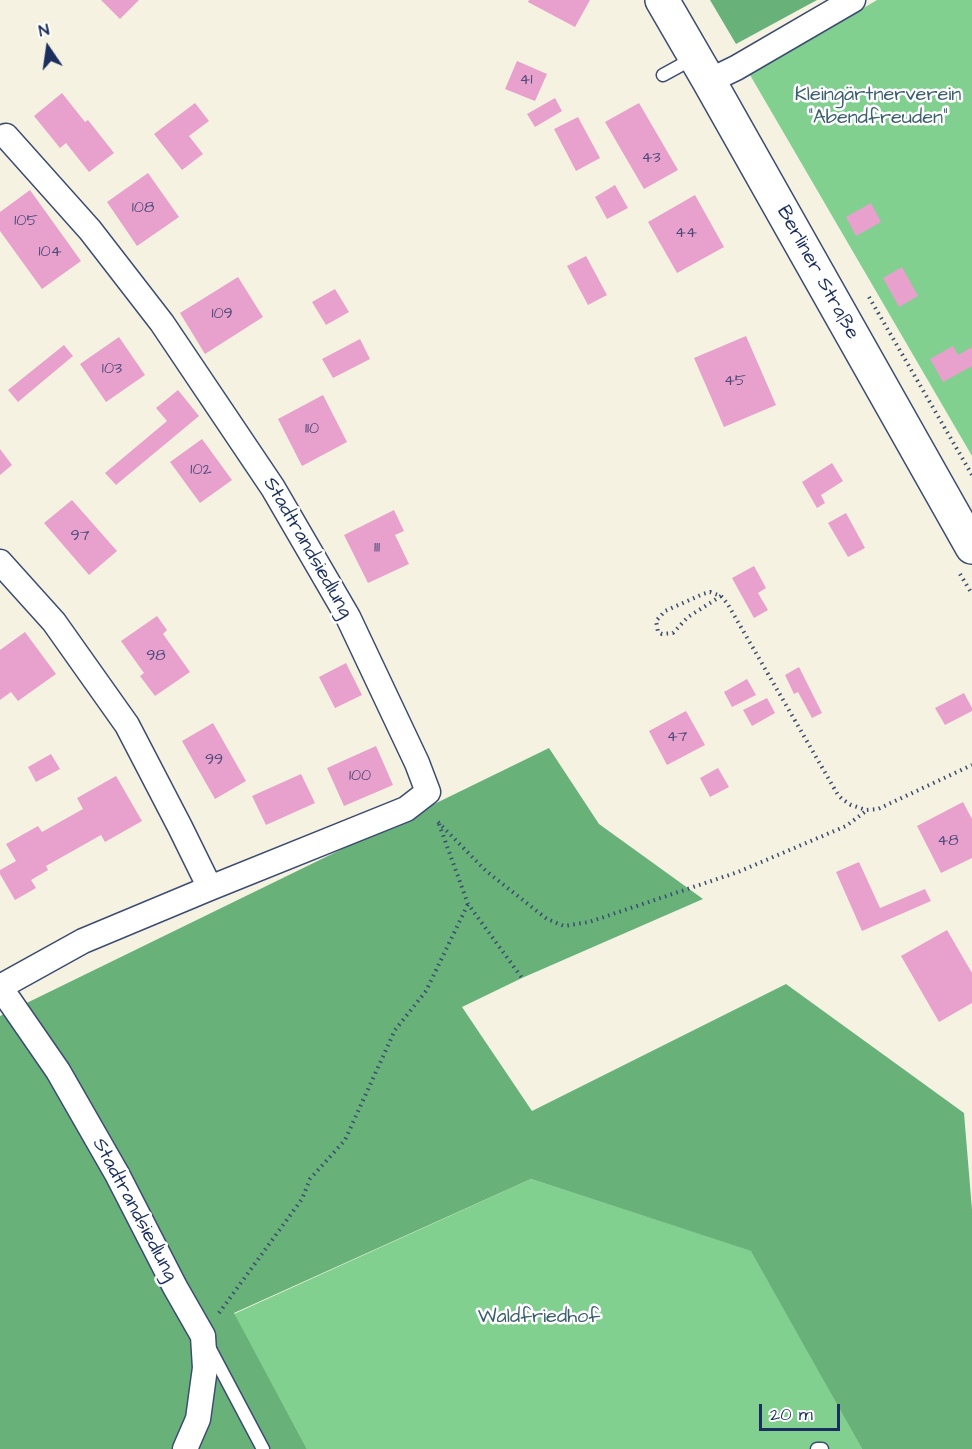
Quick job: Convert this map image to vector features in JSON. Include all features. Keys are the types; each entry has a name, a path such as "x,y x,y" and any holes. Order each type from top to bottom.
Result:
{"main road":[{"name":"Berliner Straße","path":"662,0 972,547"}],"street":[{"path":"702,69 736,68 853,0"},
{"name":"Stadtrandsiedlung","path":"6,136 90,230 162,323 273,488 348,617 417,763 428,792 406,809 83,941 0,987 58,1071 117,1174 175,1287 203,1335 205,1368 198,1419 185,1449"},
{"path":"0,562 54,622 127,725 210,888"}],"lane":[{"path":"663,75 702,69"},
{"path":"203,1335 263,1449"},
{"path":"817,1449 822,1449"}],"path":[{"path":"721,596 688,617 673,633 658,632 656,621 665,611 710,592 721,596 838,795 852,805 866,810 878,809 972,765"},
{"path":"428,792 468,904 522,978"},
{"path":"438,822 486,871 547,919 564,926 589,922 738,872 846,826 866,810"},
{"path":"203,1335 302,1199 310,1179 345,1140 395,1030 426,991 468,904"}],"green space":[{"path":"710,0 817,0 736,44"},
{"name":"Kleingärtnerverein \"Abendfreuden\"","path":"877,0 972,0 972,456 750,75"},
{"path":"549,748 599,824 703,899 522,978 462,1007 532,1111 786,984 964,1113 972,1210 972,1449 862,1449 751,1251 531,1179 234,1313 307,1449 0,1449 0,1016"},
{"name":"Waldfriedhof","path":"531,1179 752,1251 862,1449 307,1449 234,1314"}],"building":[{"path":"101,0 139,0 120,19"},
{"path":"529,0 590,0 575,27 528,2"},
{"path":"517,61 547,74 535,101 505,89"},
{"path":"62,93 85,122 88,120 114,153 89,172 66,143 60,148 34,116"},
{"path":"555,98 562,111 535,127 527,114"},
{"path":"195,103 209,121 189,136 203,154 182,170 154,134"},
{"path":"639,103 678,170 644,189 605,122"},
{"path":"578,117 600,158 576,171 554,129"},
{"path":"148,173 179,217 137,246 107,202"},
{"path":"615,185 628,208 607,219 595,197"},
{"path":"30,190 81,261 42,289 0,231 0,212"},
{"path":"695,195 724,247 677,273 648,222"},
{"path":"871,203 881,222 856,236 846,217"},
{"path":"586,256 607,295 588,305 567,266"},
{"path":"902,267 918,296 899,307 883,278"},
{"path":"238,277 263,317 205,354 180,313"},
{"path":"335,289 349,312 326,325 312,302"},
{"path":"746,336 776,405 724,427 694,358"},
{"path":"119,337 145,375 106,402 80,364"},
{"path":"360,339 370,359 333,378 322,359"},
{"path":"64,345 73,356 18,402 8,390"},
{"path":"953,346 958,355 972,347 972,366 943,382 930,359"},
{"path":"178,390 199,416 116,485 105,473 167,421 156,408"},
{"path":"323,395 347,442 302,466 278,419"},
{"path":"202,439 232,480 200,503 170,462"},
{"path":"0,449 12,465 0,475"},
{"path":"832,463 843,481 821,495 825,503 817,508 802,482"},
{"path":"72,500 117,551 89,575 44,523"},
{"path":"394,510 404,531 395,535 409,564 368,583 344,535"},
{"path":"846,513 865,548 848,557 828,523"},
{"path":"754,566 766,588 758,593 768,610 754,618 732,578"},
{"path":"157,616 167,630 163,634 190,672 155,696 140,676 144,673 121,641"},
{"path":"25,632 56,674 18,701 11,692 0,700 0,650"},
{"path":"346,663 362,695 335,708 319,677"},
{"path":"799,667 822,713 812,718 798,692 794,694 785,675"},
{"path":"747,679 756,695 732,707 724,692"},
{"path":"964,693 972,711 945,725 935,708"},
{"path":"767,698 775,713 752,726 743,710"},
{"path":"686,711 705,745 667,765 649,731"},
{"path":"213,723 246,781 215,799 182,741"},
{"path":"376,746 393,785 344,806 327,768"},
{"path":"51,754 60,769 36,782 28,767"},
{"path":"718,768 729,787 710,797 700,778"},
{"path":"301,774 315,803 266,825 252,796"},
{"path":"116,776 142,821 105,842 101,835 46,866 48,870 31,880 36,888 15,900 0,874 0,870 16,861 6,844 38,826 42,832 83,809 77,798"},
{"path":"963,802 972,819 972,858 941,873 917,826"},
{"path":"859,862 880,908 925,889 931,901 862,931 836,872"},
{"path":"947,930 972,973 972,1003 939,1022 901,956"}]}
